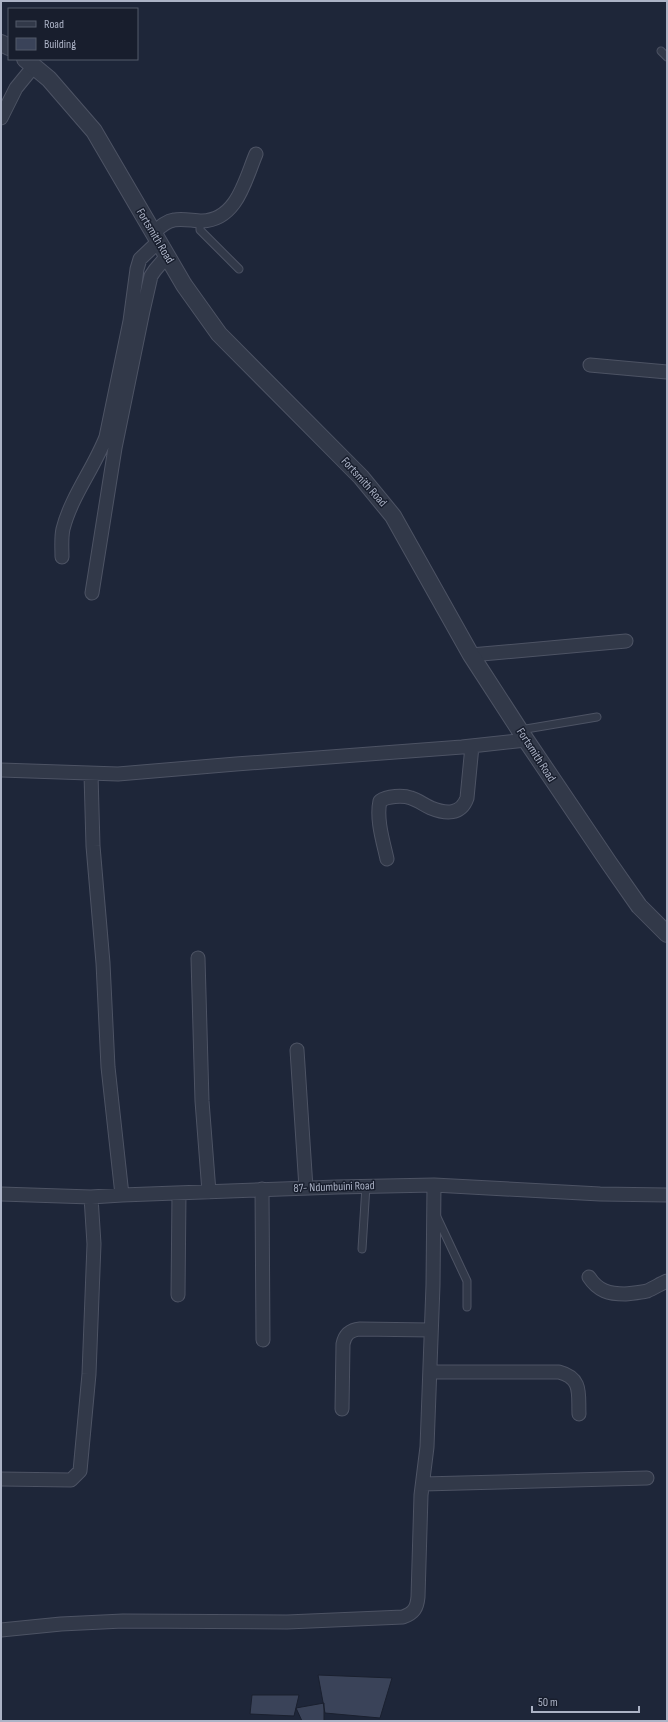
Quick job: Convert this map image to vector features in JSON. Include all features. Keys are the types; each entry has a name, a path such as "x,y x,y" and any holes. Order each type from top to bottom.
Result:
{"street":[{"path":"1,118 29,62"},
{"name":"Fortsmith Road","path":"29,62 49,79 94,131 184,285 219,334 362,477 392,516 471,655 523,735 639,906 667,934"},
{"path":"62,557 63,531 67,516 106,437 130,321 137,269 140,260 156,237 175,219 200,221 222,216 234,204 256,154"},
{"path":"92,592 115,448 143,311 151,276 154,270 167,256"},
{"path":"590,364 667,372"},
{"path":"471,655 626,641"},
{"path":"1,770 118,774 472,746 523,735"},
{"path":"387,859 381,836 380,801 384,798 406,797 412,798 431,808 454,812 460,810 464,806 467,798 472,746"},
{"path":"91,774 93,846 103,963 108,1067 122,1195"},
{"path":"198,958 202,1101 209,1192"},
{"path":"298,1050 306,1188"},
{"path":"1,1630 61,1624 123,1621 287,1622 403,1617 413,1612 417,1604 423,1484 427,1447 434,1185"},
{"name":"87- Ndumbuini Road","path":"1,1194 91,1197 262,1189 434,1185 600,1194 667,1195"},
{"path":"262,1189 263,1340"},
{"path":"178,1295 179,1193"},
{"path":"1,1478 60,1481 71,1480 80,1471 89,1374 94,1244 91,1197"},
{"path":"589,1277 594,1285 604,1292 612,1294 636,1294 667,1281"},
{"path":"342,1409 343,1344 345,1336 353,1330 360,1329 431,1330"},
{"path":"430,1372 566,1373 576,1382 578,1388 579,1414"},
{"path":"423,1484 647,1478"}],"lane":[{"path":"661,51 667,56"},
{"path":"200,221 200,230 239,269"},
{"path":"523,735 597,717"},
{"path":"362,1249 366,1186"},
{"path":"434,1210 465,1276 468,1288 467,1307"}],"building":[{"path":"318,1675 392,1678 380,1718 325,1713"},
{"path":"252,1695 299,1695 294,1716 250,1714"},
{"path":"324,1703 324,1721 302,1721 296,1708"}]}
